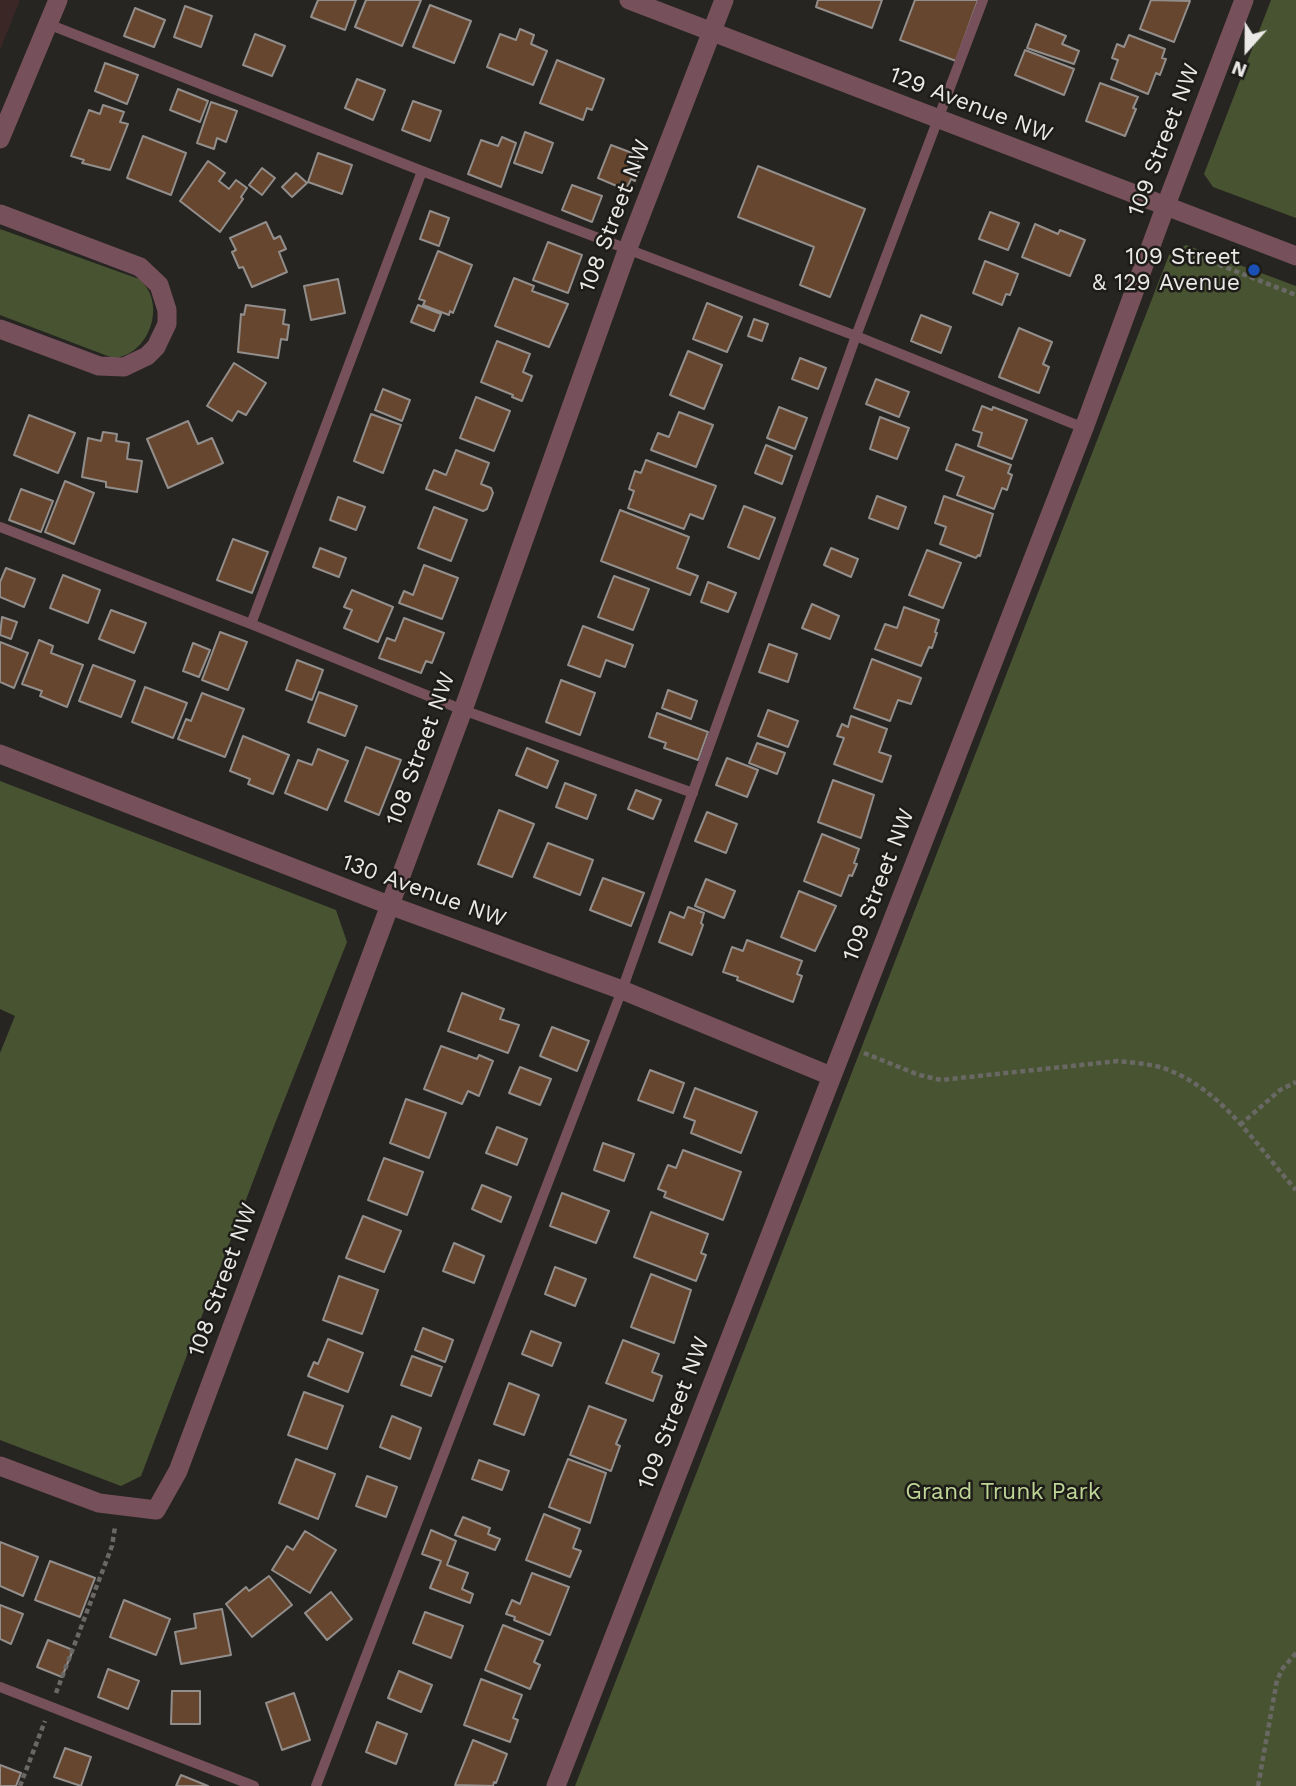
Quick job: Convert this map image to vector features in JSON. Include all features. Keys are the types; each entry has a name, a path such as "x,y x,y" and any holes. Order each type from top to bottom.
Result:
{"street":[{"path":"0,139 58,0"},
{"name":"129 Avenue NW","path":"629,0 1296,256"},
{"name":"108 Street NW","path":"119,1506 156,1510 178,1471 463,710 628,248 724,0"},
{"name":"109 Street NW","path":"556,1786 1084,428 1244,0"},
{"path":"0,214 139,267 159,285 167,310 167,324 156,347 147,356 124,367 99,366 0,329"},
{"name":"130 Avenue NW","path":"0,754 389,905 622,990 831,1076"},
{"path":"0,1466 99,1503 119,1506"}],"lane":[{"path":"316,1786 622,990 856,336 983,0"},
{"path":"48,24 422,171 856,336 1084,428"},
{"path":"251,624 422,171"},
{"path":"0,527 463,710 693,793"},
{"path":"0,1687 254,1786"}],"path":[{"path":"1179,249 1296,295"},
{"path":"861,1052 919,1075 941,1080 1118,1061 1144,1063 1171,1070 1208,1091 1296,1190"},
{"path":"1240,1125 1270,1098 1296,1082"},
{"path":"20,1786 112,1546 119,1506"},
{"path":"1258,1786 1277,1680 1296,1653"}],"shaded area":[{"path":"0,0 20,0 0,50"}],"green space":[{"path":"1271,0 1296,0 1296,218 1213,187 1204,174"},
{"path":"0,229 139,279 148,289 152,301 153,314 145,338 126,355 113,358 0,315"},
{"name":"Grand Trunk Park","path":"1186,245 1296,286 1296,1786 575,1786 1169,255"},
{"path":"0,781 336,910 347,942 141,1476 121,1486 0,1440 0,1053 15,1016 0,1009"}],"building":[{"path":"318,0 356,0 345,30 311,17"},
{"path":"366,0 421,0 402,46 355,27"},
{"path":"818,0 882,0 872,28 816,7"},
{"path":"915,0 978,0 956,61 900,40"},
{"path":"1151,0 1190,1 1174,42 1140,29"},
{"path":"430,5 471,21 454,63 413,47"},
{"path":"185,6 212,16 201,47 174,37"},
{"path":"135,8 165,20 154,47 124,36"},
{"path":"1036,24 1066,36 1062,44 1079,51 1074,64 1027,48"},
{"path":"520,29 534,35 531,44 547,51 533,85 487,67 500,34 516,40"},
{"path":"255,34 285,46 272,76 243,65"},
{"path":"1129,35 1165,49 1162,58 1166,59 1160,75 1156,73 1148,94 1111,79 1118,60 1112,58 1117,44 1124,47"},
{"path":"1025,50 1074,69 1064,95 1015,75"},
{"path":"557,60 604,79 592,110 587,108 583,120 540,103"},
{"path":"105,63 138,75 127,104 95,91"},
{"path":"357,79 385,90 373,120 345,108"},
{"path":"1100,83 1138,97 1125,136 1086,121"},
{"path":"178,89 208,101 200,122 170,110"},
{"path":"413,101 441,111 430,141 402,130"},
{"path":"211,102 237,111 226,142 217,138 214,149 197,143"},
{"path":"103,105 124,112 120,122 128,124 110,170 82,163 84,160 71,156 89,110 100,114"},
{"path":"525,132 553,143 542,173 514,163"},
{"path":"143,136 186,153 171,195 127,178"},
{"path":"502,137 516,143 501,187 468,174 481,140 498,146"},
{"path":"611,145 640,156 635,169 639,170 635,181 631,179 626,190 598,178"},
{"path":"318,153 352,165 342,194 308,182"},
{"path":"208,161 225,173 219,181 229,189 236,180 247,188 241,197 243,199 220,232 180,201"},
{"path":"758,166 865,209 830,297 800,285 814,247 738,217"},
{"path":"262,168 275,178 262,195 249,185"},
{"path":"296,173 307,183 292,197 282,187"},
{"path":"572,185 602,196 592,222 562,210"},
{"path":"430,211 449,218 439,246 420,239"},
{"path":"990,212 1019,223 1008,250 979,239"},
{"path":"266,222 274,239 280,236 286,249 279,252 287,272 252,287 243,267 239,268 232,252 236,250 230,238"},
{"path":"1035,224 1058,234 1060,230 1085,240 1070,276 1022,257"},
{"path":"548,242 582,255 568,293 533,280"},
{"path":"438,251 472,265 453,313 450,311 449,315 423,305 425,301 419,299"},
{"path":"985,261 1018,274 1010,295 1006,294 1002,305 973,293"},
{"path":"514,278 534,286 532,291 568,304 549,347 495,326"},
{"path":"338,279 345,313 311,320 304,286"},
{"path":"707,303 742,317 727,352 693,339"},
{"path":"246,305 285,310 283,324 289,325 287,340 281,339 278,358 238,352 241,314 244,315"},
{"path":"418,305 441,314 434,331 411,322"},
{"path":"921,315 951,327 941,353 911,341"},
{"path":"754,319 768,324 762,341 748,336"},
{"path":"1019,328 1052,342 1043,364 1049,367 1039,393 999,377"},
{"path":"497,341 530,354 523,372 532,376 522,401 481,382"},
{"path":"688,351 722,365 704,409 670,395"},
{"path":"800,358 826,368 818,389 792,379"},
{"path":"234,363 266,383 246,415 238,411 232,421 207,406"},
{"path":"876,379 909,392 899,417 866,404"},
{"path":"383,389 410,400 402,421 375,410"},
{"path":"476,397 510,411 494,451 460,438"},
{"path":"982,406 992,410 993,407 1027,420 1012,459 978,446 982,433 973,430"},
{"path":"779,407 807,418 795,449 767,438"},
{"path":"679,412 713,425 696,467 651,450 658,433 669,437"},
{"path":"371,414 401,425 383,473 354,461"},
{"path":"29,415 75,433 58,473 14,455"},
{"path":"880,417 909,428 897,459 870,449"},
{"path":"188,421 198,444 212,438 223,463 168,488 147,439"},
{"path":"103,432 117,434 116,441 129,443 127,459 142,461 137,492 106,487 106,482 82,477 88,438 101,441"},
{"path":"956,444 1011,465 1008,473 1012,475 1007,490 1002,488 994,509 957,495 964,477 946,470"},
{"path":"766,445 792,456 782,484 755,473"},
{"path":"456,450 489,463 481,484 491,488 493,493 487,509 483,511 426,489 434,470 446,475"},
{"path":"646,460 716,486 703,519 690,514 684,529 628,508 634,491 629,489 635,471 641,473"},
{"path":"65,481 94,493 74,544 45,532"},
{"path":"21,489 53,501 41,532 9,520"},
{"path":"877,496 906,507 898,529 869,518"},
{"path":"944,496 993,514 980,556 976,558 940,544 946,527 935,523"},
{"path":"338,497 365,507 356,530 330,520"},
{"path":"744,506 775,518 759,559 728,547"},
{"path":"434,507 467,520 451,561 418,548"},
{"path":"620,510 689,537 677,568 698,576 690,595 601,561"},
{"path":"233,539 268,552 252,593 217,580"},
{"path":"320,548 346,558 339,577 313,567"},
{"path":"831,548 858,559 851,577 824,565"},
{"path":"927,550 961,563 943,608 909,595"},
{"path":"424,565 458,578 442,619 399,603 404,591 413,595"},
{"path":"6,568 35,579 24,607 0,597 0,582"},
{"path":"63,575 100,590 88,623 50,608"},
{"path":"614,576 649,589 633,630 598,617"},
{"path":"708,582 736,593 728,612 701,602"},
{"path":"352,590 393,607 378,642 344,628 352,610 344,607"},
{"path":"812,604 839,616 830,639 802,628"},
{"path":"904,607 939,620 932,648 929,647 921,666 875,649 885,624 897,628"},
{"path":"111,610 146,623 134,653 99,639"},
{"path":"2,617 17,622 11,639 0,635"},
{"path":"404,618 444,633 432,663 426,661 421,673 379,658 387,638 395,641"},
{"path":"583,626 633,645 625,667 606,660 600,677 568,665"},
{"path":"220,632 247,642 228,690 202,680"},
{"path":"39,640 53,646 51,653 83,665 67,707 40,696 42,691 22,684"},
{"path":"0,642 28,653 14,688 0,682"},
{"path":"193,643 210,650 199,677 183,671"},
{"path":"769,644 797,654 788,682 759,672"},
{"path":"872,659 921,678 911,704 898,700 890,721 854,708"},
{"path":"297,660 323,670 312,700 286,690"},
{"path":"93,665 135,681 121,717 79,701"},
{"path":"561,680 595,693 580,735 546,722"},
{"path":"145,687 187,703 173,738 132,722"},
{"path":"668,690 697,701 691,719 662,708"},
{"path":"319,692 357,706 345,736 308,722"},
{"path":"202,693 244,709 225,757 178,739 186,719 191,721"},
{"path":"768,710 798,721 788,747 758,736"},
{"path":"657,713 708,732 698,760 664,748 666,743 649,737"},
{"path":"851,716 887,729 879,752 891,756 882,782 834,764 844,738 837,736 842,724 848,727"},
{"path":"243,736 289,755 273,794 248,784 250,779 230,771"},
{"path":"757,743 785,753 777,774 749,763"},
{"path":"366,747 401,760 379,815 345,801"},
{"path":"527,748 558,761 547,788 516,775"},
{"path":"318,749 348,761 327,810 285,793 298,760 312,765"},
{"path":"727,758 758,770 747,797 716,785"},
{"path":"833,780 874,795 861,838 818,822"},
{"path":"565,783 596,795 587,819 556,807"},
{"path":"636,790 661,800 653,819 628,809"},
{"path":"499,810 534,824 512,877 478,864"},
{"path":"707,812 737,824 726,853 695,841"},
{"path":"822,834 859,849 854,863 857,864 852,876 849,875 841,896 804,881"},
{"path":"548,843 593,860 580,895 534,877"},
{"path":"603,878 644,893 631,926 590,910"},
{"path":"706,879 735,891 724,918 695,906"},
{"path":"799,891 836,906 815,951 781,937"},
{"path":"688,907 704,913 701,923 703,925 692,955 659,942 670,912 684,918"},
{"path":"747,940 802,961 797,974 802,976 793,1002 723,972 732,947 743,951"},
{"path":"462,993 504,1009 500,1019 519,1025 508,1053 448,1031"},
{"path":"552,1027 589,1041 577,1071 540,1056"},
{"path":"441,1046 477,1059 479,1055 493,1061 479,1096 468,1091 462,1104 424,1089"},
{"path":"520,1067 551,1079 540,1105 509,1093"},
{"path":"650,1070 684,1083 673,1113 638,1100"},
{"path":"695,1088 757,1112 741,1153 691,1133 695,1121 684,1117"},
{"path":"406,1099 446,1113 429,1158 390,1143"},
{"path":"497,1127 527,1139 517,1165 486,1153"},
{"path":"603,1143 634,1154 624,1181 594,1170"},
{"path":"683,1150 741,1172 723,1220 664,1197 666,1192 658,1189 668,1165 676,1168"},
{"path":"384,1158 423,1172 407,1215 368,1200"},
{"path":"482,1185 511,1197 501,1222 472,1209"},
{"path":"562,1193 609,1211 596,1243 550,1226"},
{"path":"651,1212 708,1234 701,1253 706,1255 696,1281 634,1257"},
{"path":"363,1216 401,1231 384,1272 346,1258"},
{"path":"454,1243 484,1256 474,1283 443,1271"},
{"path":"555,1267 586,1279 575,1306 545,1294"},
{"path":"651,1274 691,1290 674,1343 631,1327"},
{"path":"339,1276 378,1290 362,1334 323,1320"},
{"path":"423,1328 453,1340 445,1362 415,1350"},
{"path":"531,1331 561,1343 552,1366 522,1354"},
{"path":"328,1339 363,1353 348,1392 308,1376 314,1362 318,1364"},
{"path":"623,1340 659,1354 652,1372 662,1376 653,1401 606,1383"},
{"path":"412,1356 442,1367 431,1396 401,1385"},
{"path":"509,1383 539,1395 524,1435 494,1424"},
{"path":"304,1392 343,1406 327,1449 288,1435"},
{"path":"589,1406 626,1420 616,1444 620,1446 611,1471 570,1455"},
{"path":"392,1416 421,1428 410,1459 380,1447"},
{"path":"296,1459 335,1474 318,1519 279,1503"},
{"path":"568,1459 606,1473 590,1523 549,1507"},
{"path":"479,1460 509,1471 502,1490 472,1479"},
{"path":"367,1476 397,1487 386,1517 356,1506"},
{"path":"544,1514 580,1529 573,1548 581,1551 570,1577 526,1560"},
{"path":"463,1517 490,1528 488,1534 500,1539 495,1550 455,1535"},
{"path":"431,1530 456,1541 447,1565 468,1573 462,1589 473,1594 470,1603 430,1588 441,1561 422,1554"},
{"path":"305,1531 336,1550 310,1593 272,1570 287,1546 293,1550"},
{"path":"0,1542 38,1557 23,1596 0,1586"},
{"path":"50,1561 95,1578 80,1617 35,1600"},
{"path":"532,1573 569,1587 550,1635 506,1614 512,1600 520,1604"},
{"path":"269,1576 292,1605 252,1637 226,1604 246,1587 249,1591"},
{"path":"331,1592 352,1619 327,1640 305,1613"},
{"path":"124,1600 170,1619 156,1655 110,1637"},
{"path":"0,1605 23,1614 11,1644 0,1639"},
{"path":"222,1609 231,1655 181,1664 175,1632 196,1628 194,1614"},
{"path":"425,1612 463,1626 451,1658 413,1643"},
{"path":"503,1625 543,1641 534,1662 540,1665 530,1689 485,1670"},
{"path":"48,1640 73,1650 62,1677 37,1667"},
{"path":"108,1669 139,1681 128,1709 98,1697"},
{"path":"399,1671 432,1685 421,1712 388,1698"},
{"path":"481,1679 522,1695 513,1718 518,1720 510,1742 464,1725"},
{"path":"172,1691 200,1691 200,1724 171,1724"},
{"path":"294,1693 310,1740 282,1750 266,1703"},
{"path":"377,1722 407,1734 396,1764 366,1752"},
{"path":"473,1740 507,1754 493,1786 455,1785"},
{"path":"65,1748 91,1757 81,1786 54,1777"},
{"path":"0,1765 21,1773 16,1786 0,1786"},
{"path":"181,1775 208,1786 176,1786"}],"place":[{"name":"109 Street & 129 Avenue","path":"1254,270"}]}
